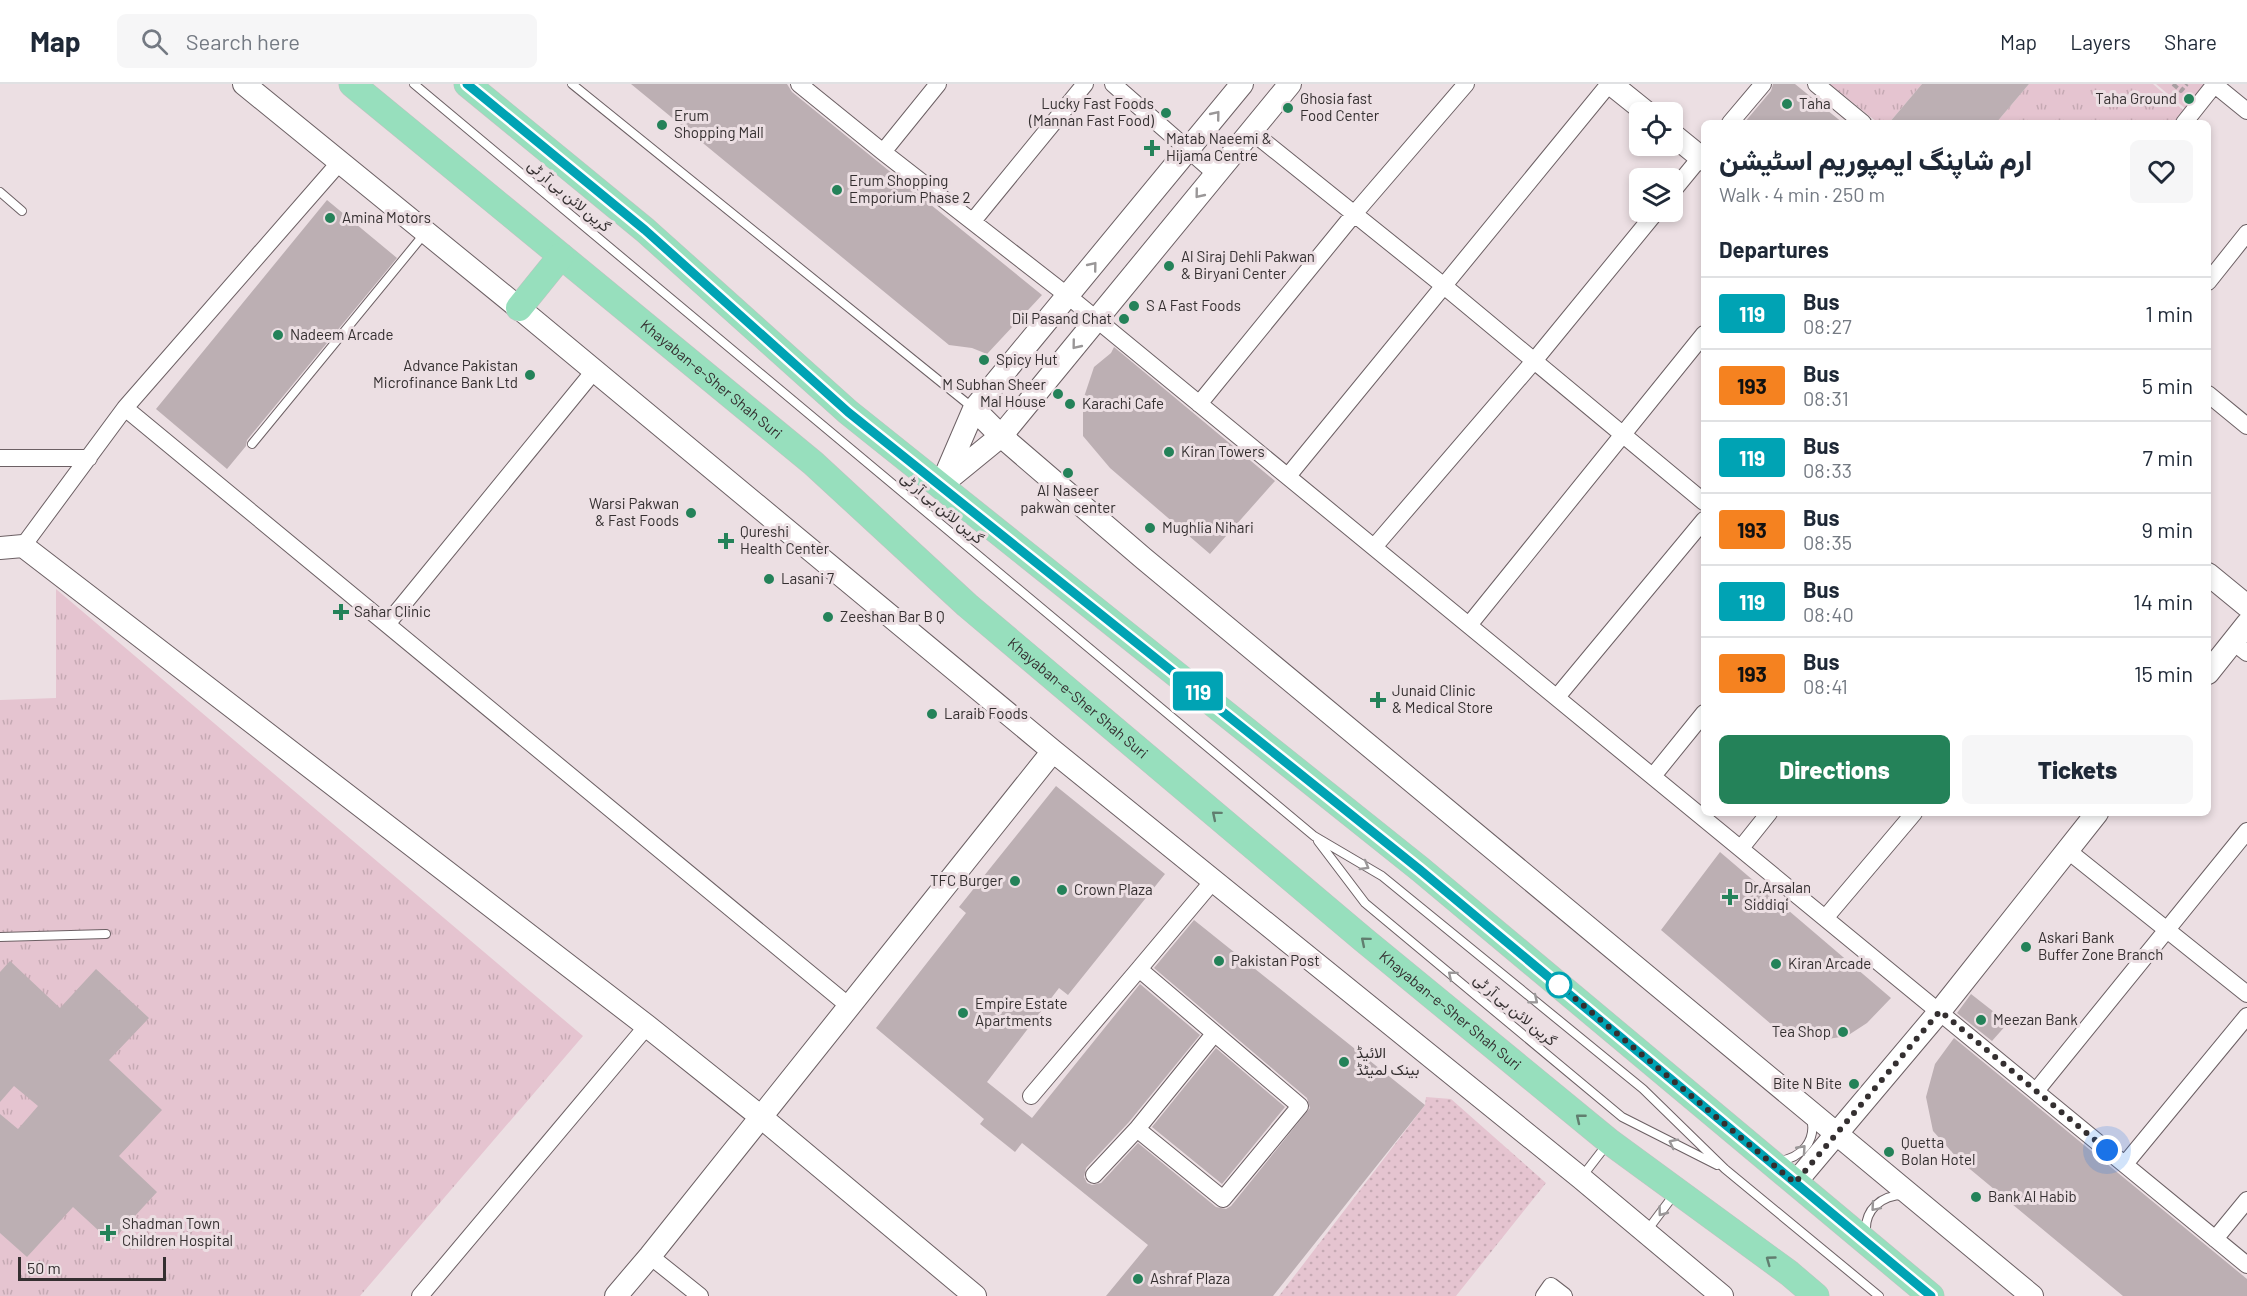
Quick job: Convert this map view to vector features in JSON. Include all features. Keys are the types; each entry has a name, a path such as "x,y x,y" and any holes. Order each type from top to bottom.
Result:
{"main road":[{"name":"Khayaban-e-Sher Shah Suri","path":"352,84 813,463 967,605 1364,940 1610,1142 1789,1273 1816,1296"},
{"path":"467,84 486,94 645,230 848,412 1419,869 1931,1296"},
{"path":"519,308 561,256"}],"street":[{"path":"244,84 519,308 1053,751 1581,1178 1722,1296"},
{"path":"800,84 883,152 1097,319 1701,815"},
{"path":"883,152 938,84"},
{"path":"973,221 1085,84"},
{"path":"1113,84 1216,174"},
{"path":"942,485 974,409 1242,84"},
{"path":"942,485 1001,436 1290,84"},
{"path":"1200,404 1354,214 1466,84"},
{"path":"1288,476 1610,84 1633,102"},
{"path":"1733,120 1763,84"},
{"path":"1816,84 1859,120"},
{"path":"2186,120 2215,85 2247,111"},
{"path":"1251,131 1444,286 1701,500"},
{"path":"1683,142 1701,156"},
{"path":"1683,180 1701,159"},
{"path":"23,546 125,408 339,163"},
{"path":"1374,547 1534,361 1648,222"},
{"path":"2211,278 2247,233"},
{"path":"1469,625 1701,338"},
{"path":"388,622 594,371"},
{"path":"2211,396 2245,421"},
{"path":"125,408 388,622 849,1006"},
{"path":"974,409 1001,436 1143,558 2032,1296"},
{"path":"0,458 88,458"},
{"path":"1557,698 1701,524"},
{"path":"0,548 23,546 647,1026 761,1117 975,1296"},
{"path":"2211,576 2247,606"},
{"path":"2211,671 2240,648 2247,624"},
{"path":"1653,776 1701,717"},
{"path":"615,1296 650,1257 1053,751"},
{"path":"1702,816 2247,1265"},
{"path":"1741,848 1767,816"},
{"path":"1826,917 1911,816"},
{"path":"1795,1183 1940,1011 2067,850 2090,816"},
{"path":"2036,1091 2247,831"},
{"path":"2067,850 2247,994"},
{"path":"1031,1096 1213,881"},
{"path":"1137,1129 1223,1199 1300,1106 1139,969"},
{"path":"2125,1164 2247,1016"},
{"path":"420,1296 647,1026"},
{"path":"1094,1175 1137,1129 1214,1034"},
{"path":"2215,1239 2247,1200"},
{"path":"650,1257 700,1296"},
{"path":"1544,1296 1551,1286 1564,1296"}],"lane":[{"name":"گرین لائن بی آر ٹی","path":"414,84 1314,836 1382,876 1644,1089 1725,1169 1879,1296"},
{"path":"573,84 974,409"},
{"path":"0,192 22,211"},
{"path":"252,444 425,232"},
{"name":"گرین لائن بی آر ٹی","path":"1314,836 1365,903 1622,1117 1725,1169"},
{"path":"0,937 106,934"},
{"path":"1767,1160 1778,1162 1789,1160 1807,1146 1812,1135 1810,1112"},
{"path":"1581,1178 1610,1142"},
{"path":"1646,1232 1677,1192"},
{"path":"1870,1246 1865,1225 1874,1206 1882,1199 1892,1196 1903,1195 1913,1198"}],"path":[{"path":"2173,84 2181,91 2187,84"}],"green space":[{"path":"1830,84 1922,84 1892,120 1874,120"},
{"path":"2029,84 2153,84 2183,110 2175,120 1999,120"},
{"name":"Taha Ground","path":"2156,84 2216,84 2192,114"},
{"path":"56,589 583,1036 360,1296 0,1296 0,700 56,698"},
{"path":"1426,1097 1451,1099 1546,1183 1456,1296 1279,1296 1425,1105"}],"building":[{"name":"Erum Shopping Emporium Phase 2","path":"631,84 787,84 792,92 1042,295 987,354 972,348 949,345"},
{"name":"Taha","path":"1773,84 1795,84 1839,120 1747,120 1771,91"},
{"path":"1922,84 2029,84 1999,120 1892,120"},
{"name":"Nadeem Arcade","path":"327,200 397,258 247,440 246,446 227,469 156,409"},
{"name":"Kiran Towers","path":"1114,347 1275,481 1210,554 1110,468 1083,436 1083,400 1094,367 1111,353"},
{"path":"1056,786 1165,874 1068,995 1059,988 987,1082 1032,1118 1140,984 1200,1035 1129,1122 1086,1168 1084,1177 1087,1183 1092,1185 1101,1183 1138,1143 1216,1207 1226,1209 1231,1206 1310,1108 1307,1098 1154,968 1194,920 1425,1105 1273,1296 1106,1296 1148,1245 1022,1143 1015,1152 980,1124 984,1119 876,1028 966,913 959,907"},
{"name":"Kiran Arcade","path":"1720,852 1891,998 1867,1023 1847,1036 1821,1040 1800,1037 1778,1030 1661,930"},
{"path":"10,961 60,1008 96,969 149,1018 109,1060 162,1110 119,1156 157,1192 111,1242 73,1207 27,1257 0,1233 0,1114 18,1129 38,1106 14,1086 0,1102 0,972"},
{"name":"Meezan Bank","path":"1971,994 2008,1023 1992,1041 1957,1013"},
{"path":"1954,1038 2247,1279 2247,1296 2123,1296 1959,1160 1933,1131 1926,1097 1935,1064"},
{"path":"1216,1048 1285,1107 1222,1184 1152,1127"}],"bus line":[{"name":"119","path":"467,84 645,230 848,412 1419,869 1931,1296"}],"place":[{"name":"Taha Ground","path":"2189,99"},
{"name":"Taha","path":"1787,104"},
{"name":"Ghosia fast Food Center","path":"1288,108"},
{"name":"Lucky Fast Foods (Mannan Fast Food)","path":"1166,113"},
{"name":"Erum Shopping Mall","path":"662,125"},
{"name":"Matab Naeemi & Hijama Centre","path":"1152,148"},
{"name":"Erum Shopping Emporium Phase 2","path":"837,190"},
{"name":"Amina Motors","path":"330,218"},
{"name":"Al Siraj Dehli Pakwan & Biryani Center","path":"1169,266"},
{"name":"S A Fast Foods","path":"1134,306"},
{"name":"Dil Pasand Chat","path":"1124,319"},
{"name":"Nadeem Arcade","path":"278,335"},
{"name":"Spicy Hut","path":"984,360"},
{"name":"Advance Pakistan Microfinance Bank Ltd","path":"530,375"},
{"name":"M Subhan Sheer Mal House","path":"1058,394"},
{"name":"Karachi Cafe","path":"1070,404"},
{"name":"Kiran Towers","path":"1169,452"},
{"name":"Al Naseer pakwan center","path":"1068,473"},
{"name":"Warsi Pakwan & Fast Foods","path":"691,513"},
{"name":"Mughlia Nihari","path":"1150,528"},
{"name":"Qureshi Health Center","path":"726,541"},
{"name":"Lasani 7","path":"769,579"},
{"name":"Sahar Clinic","path":"341,612"},
{"name":"Zeeshan Bar B Q","path":"828,617"},
{"name":"Junaid Clinic & Medical Store","path":"1378,700"},
{"name":"Laraib Foods","path":"932,714"},
{"name":"TFC Burger","path":"1015,881"},
{"name":"Crown Plaza","path":"1062,890"},
{"name":"Dr.Arsalan Siddiqi","path":"1730,897"},
{"name":"Askari Bank Buffer Zone Branch","path":"2026,947"},
{"name":"Pakistan Post","path":"1219,961"},
{"name":"Kiran Arcade","path":"1776,964"},
{"name":"Empire Estate Apartments","path":"963,1013"},
{"name":"Meezan Bank","path":"1981,1020"},
{"name":"Tea Shop","path":"1843,1032"},
{"name":"الائیڈ بینک لمیٹڈ","path":"1344,1062"},
{"name":"Bite N Bite","path":"1854,1084"},
{"name":"Quetta Bolan Hotel","path":"1889,1152"},
{"name":"Bank Al Habib","path":"1976,1197"},
{"name":"Shadman Town Children Hospital","path":"108,1233"},
{"name":"Ashraf Plaza","path":"1138,1279"}],"route":[{"path":"1559,985 1795,1183 1940,1011 2107,1150"}]}
